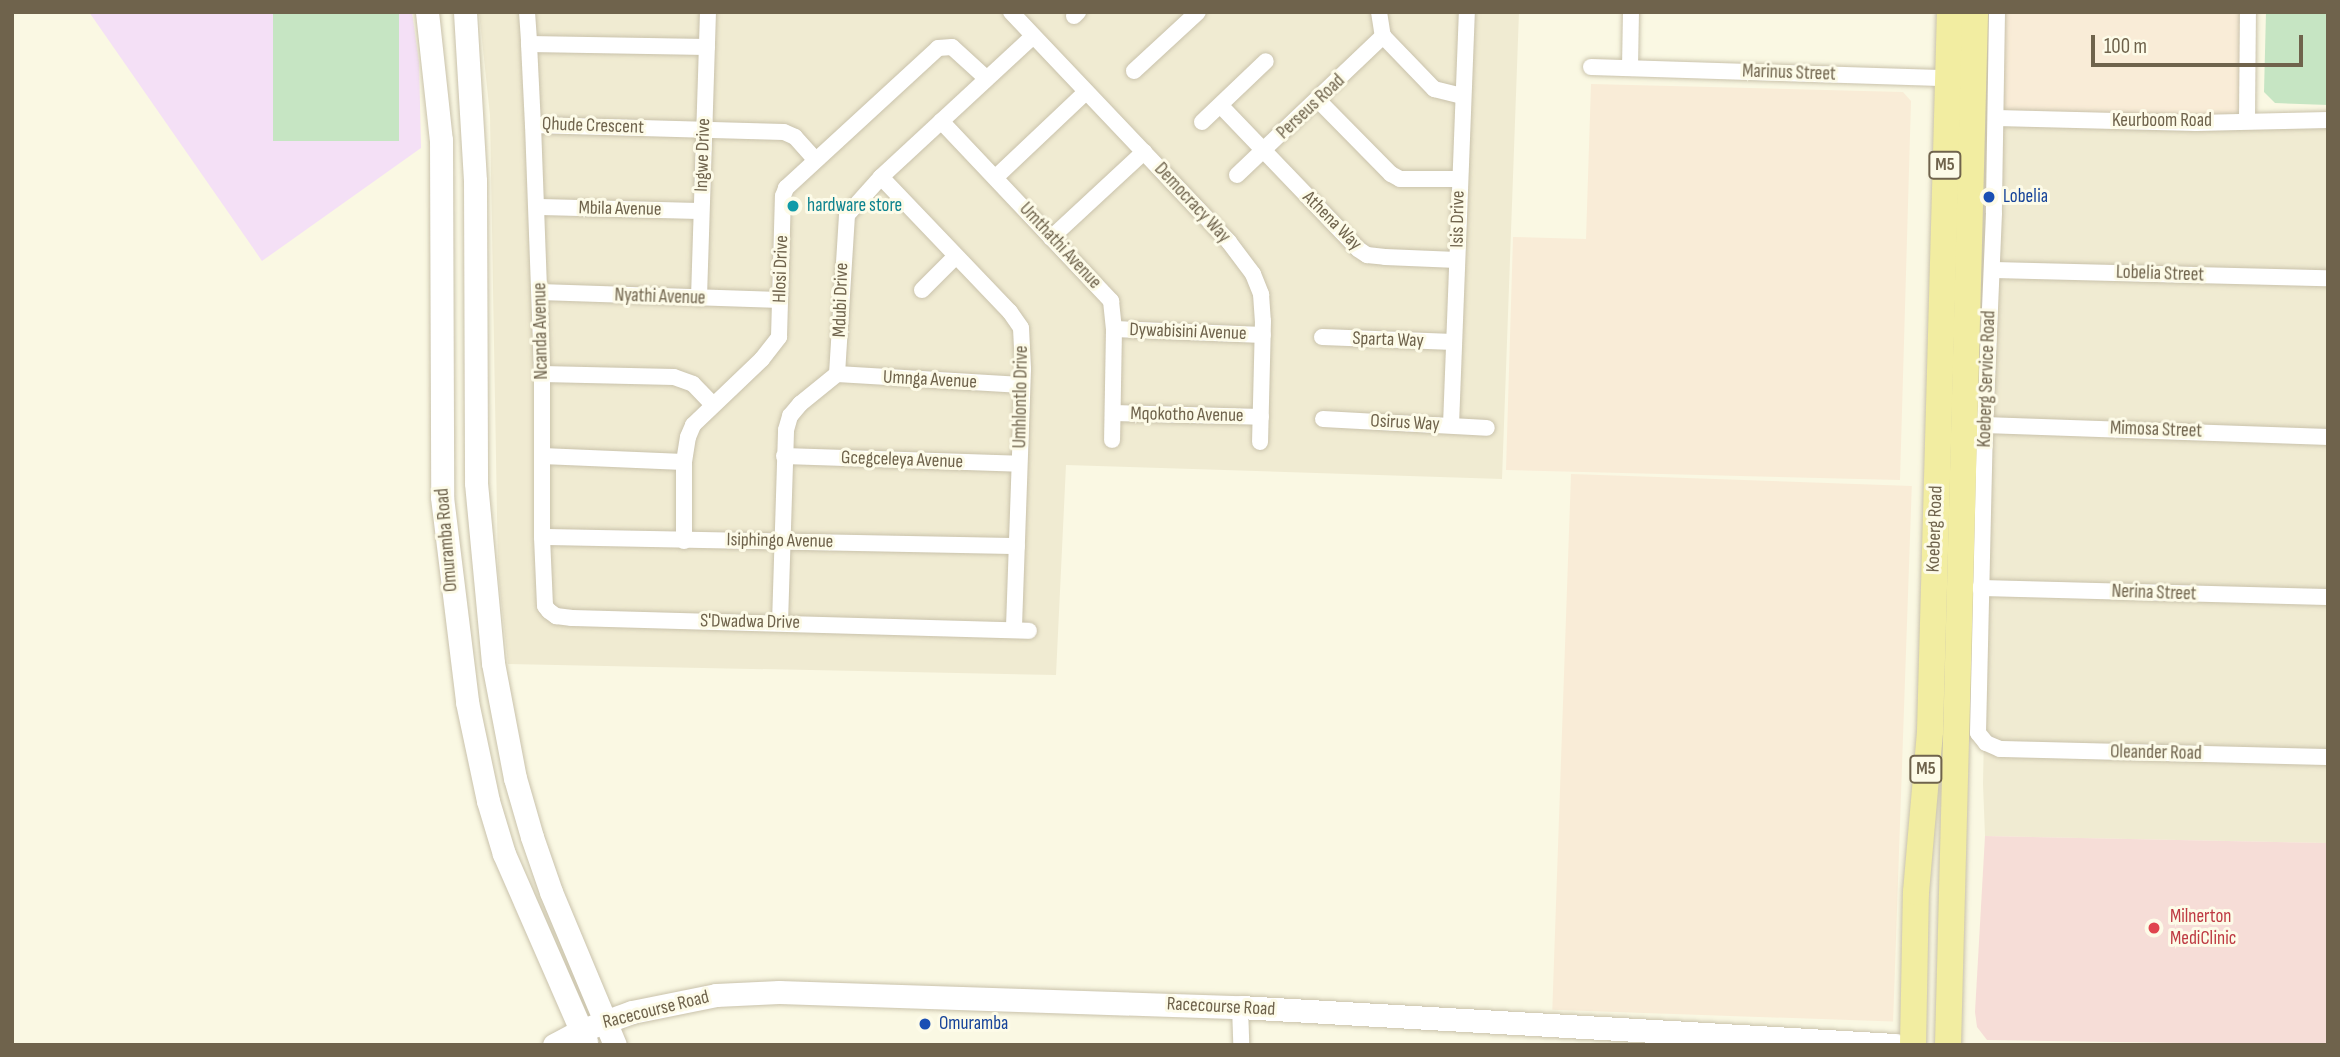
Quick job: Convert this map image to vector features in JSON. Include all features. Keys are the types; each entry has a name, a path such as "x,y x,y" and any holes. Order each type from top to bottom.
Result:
{"main road":[{"name":"Omuramba Road","path":"428,12 441,140 442,497 467,702 488,801 504,854 584,1038"},
{"name":"Omuramba Road","path":"465,12 475,181 476,483 493,663 515,778 532,837 551,892 615,1045"},
{"name":"Koeberg Road","path":"1913,1045 1916,892 1930,731 1950,12"},
{"name":"Koeberg Road","path":"1948,1045 1975,12"},
{"name":"Racecourse Road","path":"554,1045 584,1038 606,1021 632,1012 716,995 779,992 1240,1007 1895,1045"}],"street":[{"name":"Qhude Crescent","path":"527,12 533,125 784,132 795,138 815,159"},
{"name":"Ingwe Drive","path":"699,298 708,12"},
{"name":"Democracy Way","path":"1011,12 1229,242 1253,274 1261,294 1263,335 1260,442"},
{"path":"1135,71 1198,12"},
{"path":"1379,12 1383,36 1434,89 1462,96"},
{"name":"Isis Drive","path":"1451,425 1467,12"},
{"path":"1630,68 1632,12"},
{"name":"Koeberg Service Road","path":"1986,743 1976,724 1992,270 1997,12"},
{"path":"2248,12 2248,120"},
{"name":"Mdubi Drive","path":"837,374 844,224 851,207 1033,36"},
{"name":"Perseus Road","path":"1237,175 1383,36"},
{"path":"530,44 707,47"},
{"name":"Hlosi Drive","path":"684,541 684,462 688,437 694,425 779,337 783,196 792,180 938,48 952,47 986,79"},
{"path":"1202,122 1266,61"},
{"name":"Marinus Street","path":"1591,66 1948,78"},
{"path":"996,177 1086,92"},
{"path":"1318,100 1391,174 1400,179 1459,179"},
{"name":"Athena Way","path":"1221,106 1367,255 1457,260"},
{"name":"Keurboom Road","path":"1996,118 2196,123 2328,120"},
{"name":"Umthathi Avenue","path":"941,121 1111,301 1114,329 1112,440"},
{"name":"Ncanda Avenue","path":"533,125 542,374 542,537"},
{"path":"1051,238 1144,152"},
{"name":"Umhlontlo Drive","path":"881,177 1018,321 1023,340 1017,546 1022,631"},
{"name":"Mbila Avenue","path":"538,207 701,211"},
{"path":"922,289 955,257"},
{"name":"Lobelia Street","path":"1992,270 2328,278"},
{"name":"Nyathi Avenue","path":"540,292 780,300"},
{"name":"Dywabisini Avenue","path":"1114,329 1263,335"},
{"name":"Sparta Way","path":"1322,337 1454,342"},
{"path":"542,374 674,377 693,384 713,405"},
{"path":"780,623 784,456 790,416 812,393 837,374"},
{"name":"Umnga Avenue","path":"837,374 1022,385"},
{"name":"Mqokotho Avenue","path":"1112,413 1261,417"},
{"name":"Osirus Way","path":"1323,419 1487,428"},
{"name":"Mimosa Street","path":"1985,425 2328,437"},
{"path":"542,456 684,462"},
{"name":"Gcegceleya Avenue","path":"784,456 1019,464"},
{"name":"Isiphingo Avenue","path":"542,537 1017,546"},
{"name":"S'Dwadwa Drive","path":"542,537 545,606 556,616 1022,631"},
{"name":"Nerina Street","path":"1980,588 2328,597"},
{"name":"Oleander Road","path":"1986,743 2000,749 2328,757"},
{"path":"1240,1007 1241,1045"}],"shaded area":[{"path":"89,12 412,12 419,62 421,148 262,261"},
{"path":"479,12 1519,12 1502,479 1066,465 1056,675 508,664 498,572 490,115"},
{"path":"1997,12 2248,12 2248,118 1997,118"},
{"path":"1591,84 1903,92 1911,101 1900,480 1506,470 1513,237 1586,239"},
{"path":"1996,118 2328,120 2328,843 1985,836 1983,784"},
{"path":"1571,474 1912,486 1893,1022 1552,1010"},
{"name":"Milnerton MediClinic","path":"1985,836 2328,843 2328,1045 1987,1040 1977,1027 1975,1012"}],"green space":[{"path":"273,12 399,12 399,141 273,141"},
{"path":"2266,12 2328,12 2328,105 2275,103 2264,92"}],"place":[{"name":"Lobelia","path":"1989,197"},
{"name":"hardware store","path":"793,206"},
{"name":"Milnerton MediClinic","path":"2154,928"},
{"name":"Omuramba","path":"925,1024"}]}
